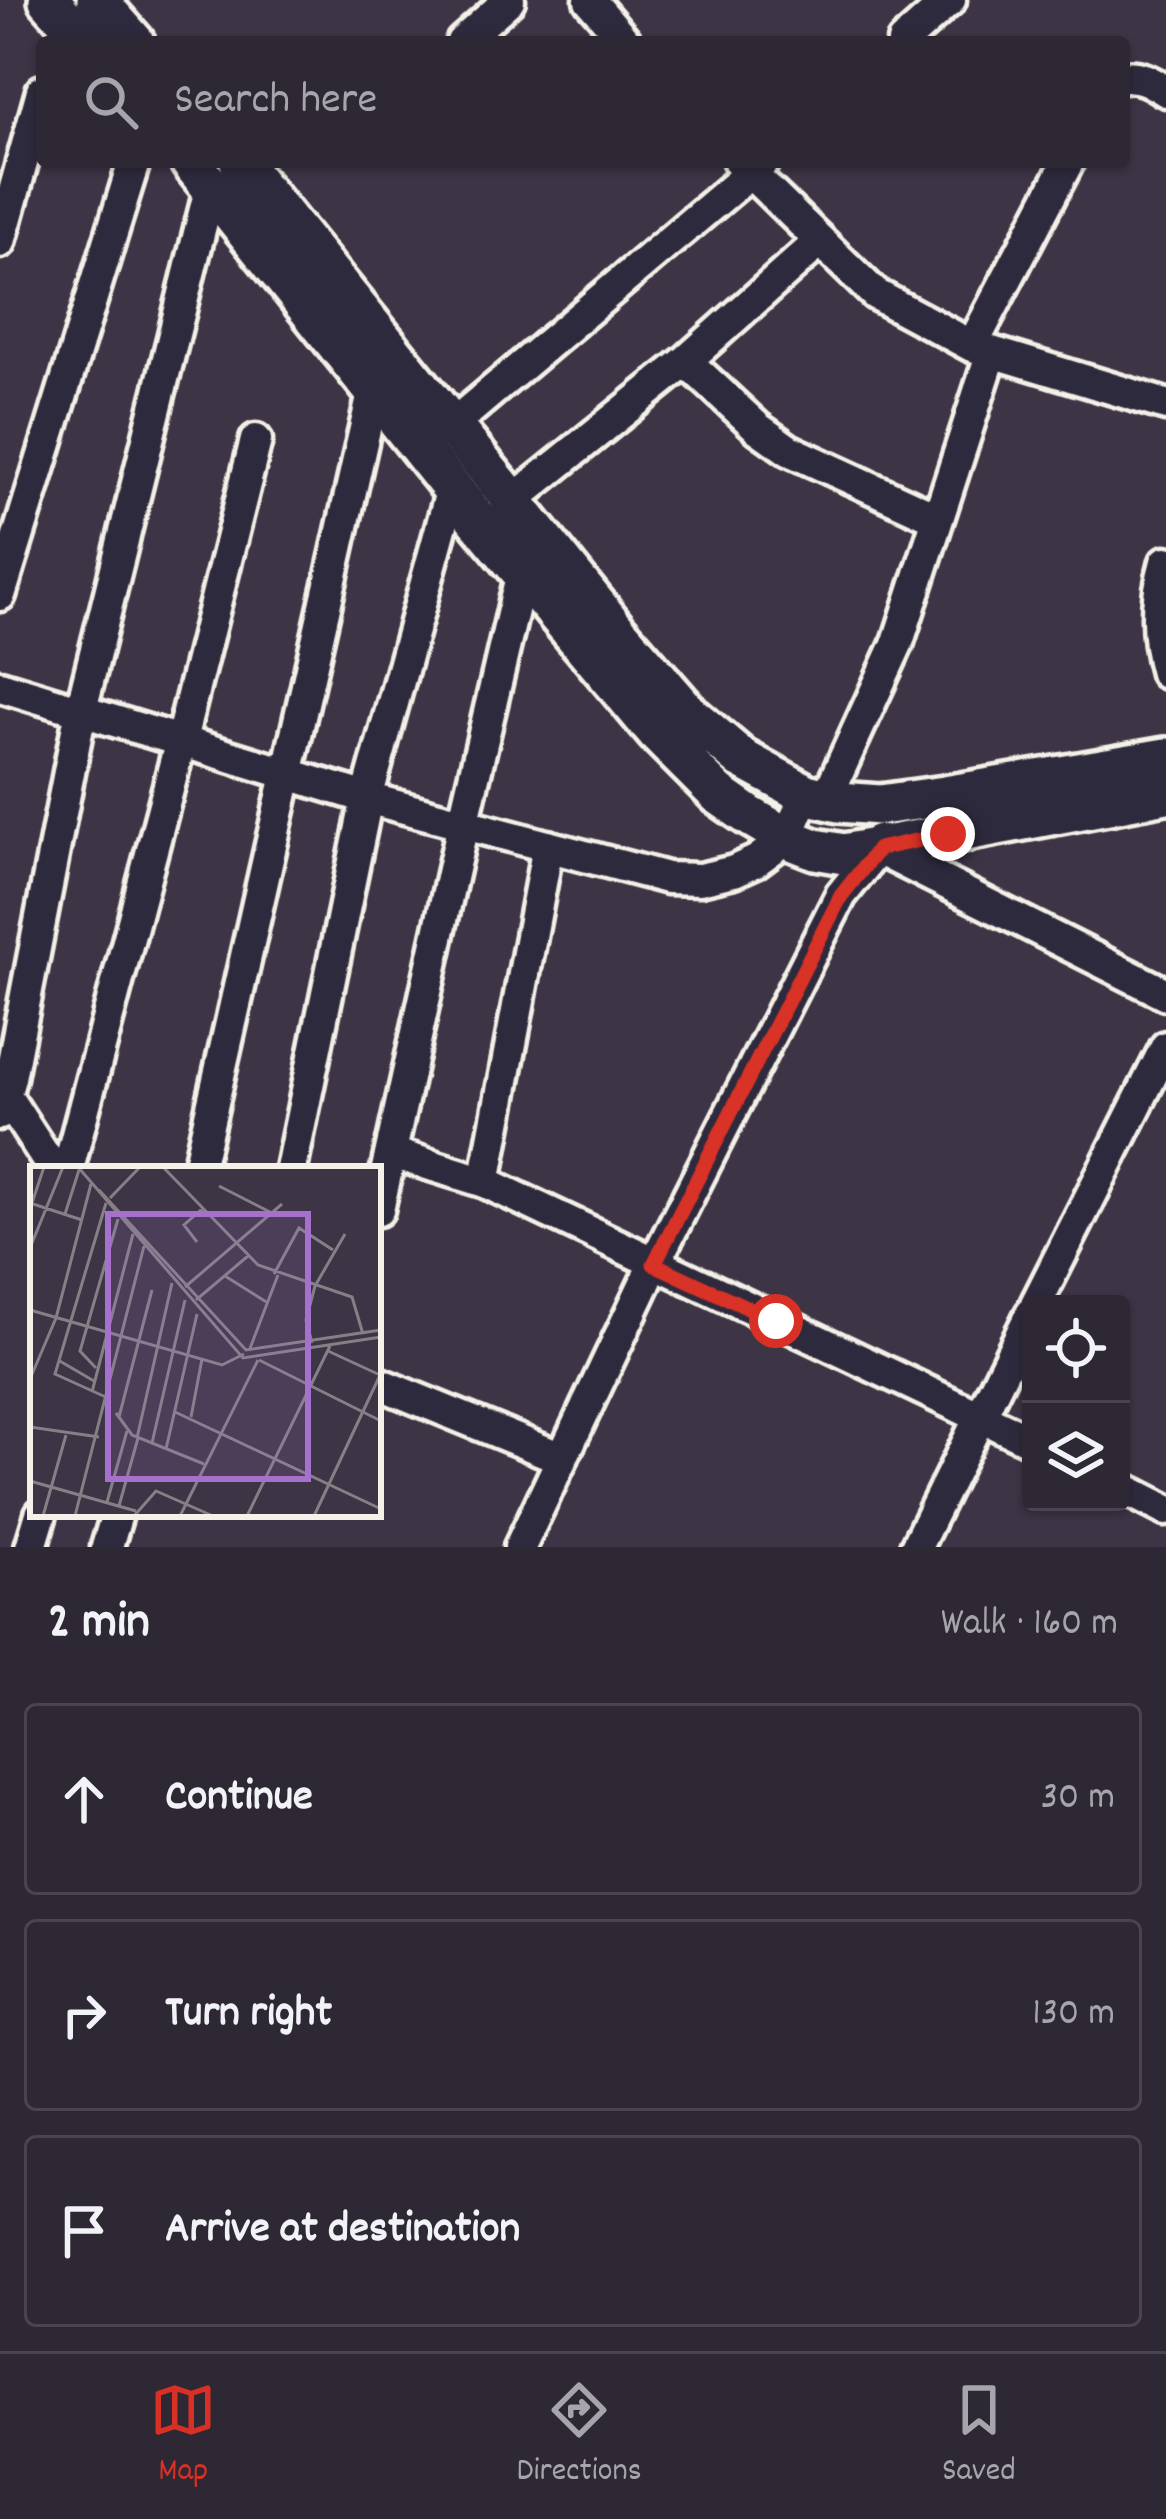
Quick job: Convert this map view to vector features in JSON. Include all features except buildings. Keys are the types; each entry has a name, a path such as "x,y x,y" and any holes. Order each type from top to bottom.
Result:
{"street":[{"path":"469,36 509,0"},
{"path":"590,0 621,36"},
{"path":"910,36 950,0"},
{"path":"70,20 117,36"},
{"path":"1130,78 1148,80 1166,91"},
{"path":"0,242 36,113"},
{"path":"0,596 132,168"},
{"path":"452,425 749,168"},
{"path":"753,168 819,242 875,294 982,349 1166,405"},
{"path":"0,686 368,798 667,878 700,879 755,861 787,838 816,797 898,642 938,518 982,349 1065,168"},
{"path":"214,170 452,425 691,716 742,759 816,797 880,805 1166,758"},
{"path":"214,170 452,488 657,733 718,794 787,838 815,850 844,854 1166,793"},
{"path":"51,1166 4,1090 81,710 214,170"},
{"path":"512,501 686,361 819,242"},
{"path":"686,361 758,428 789,450 938,518"},
{"path":"199,1166 374,389"},
{"path":"69,1166 256,440"},
{"path":"292,1166 368,798 452,488"},
{"path":"1166,562 1156,616 1166,674"},
{"path":"381,1198 522,572"},
{"path":"520,1547 654,1264 841,896 878,849 880,805"},
{"path":"485,1182 548,846"},
{"path":"878,849 1166,994"},
{"path":"1041,1295 1166,1046"},
{"path":"392,1153 485,1182 1022,1436"},
{"path":"916,1547 1022,1332"},
{"path":"381,1384 561,1458"},
{"path":"1130,1492 1166,1510"},
{"path":"32,1547 40,1517"},
{"path":"107,1547 116,1517"}],"route":[{"path":"776,1321 654,1264 841,896 878,849 948,834"}]}
